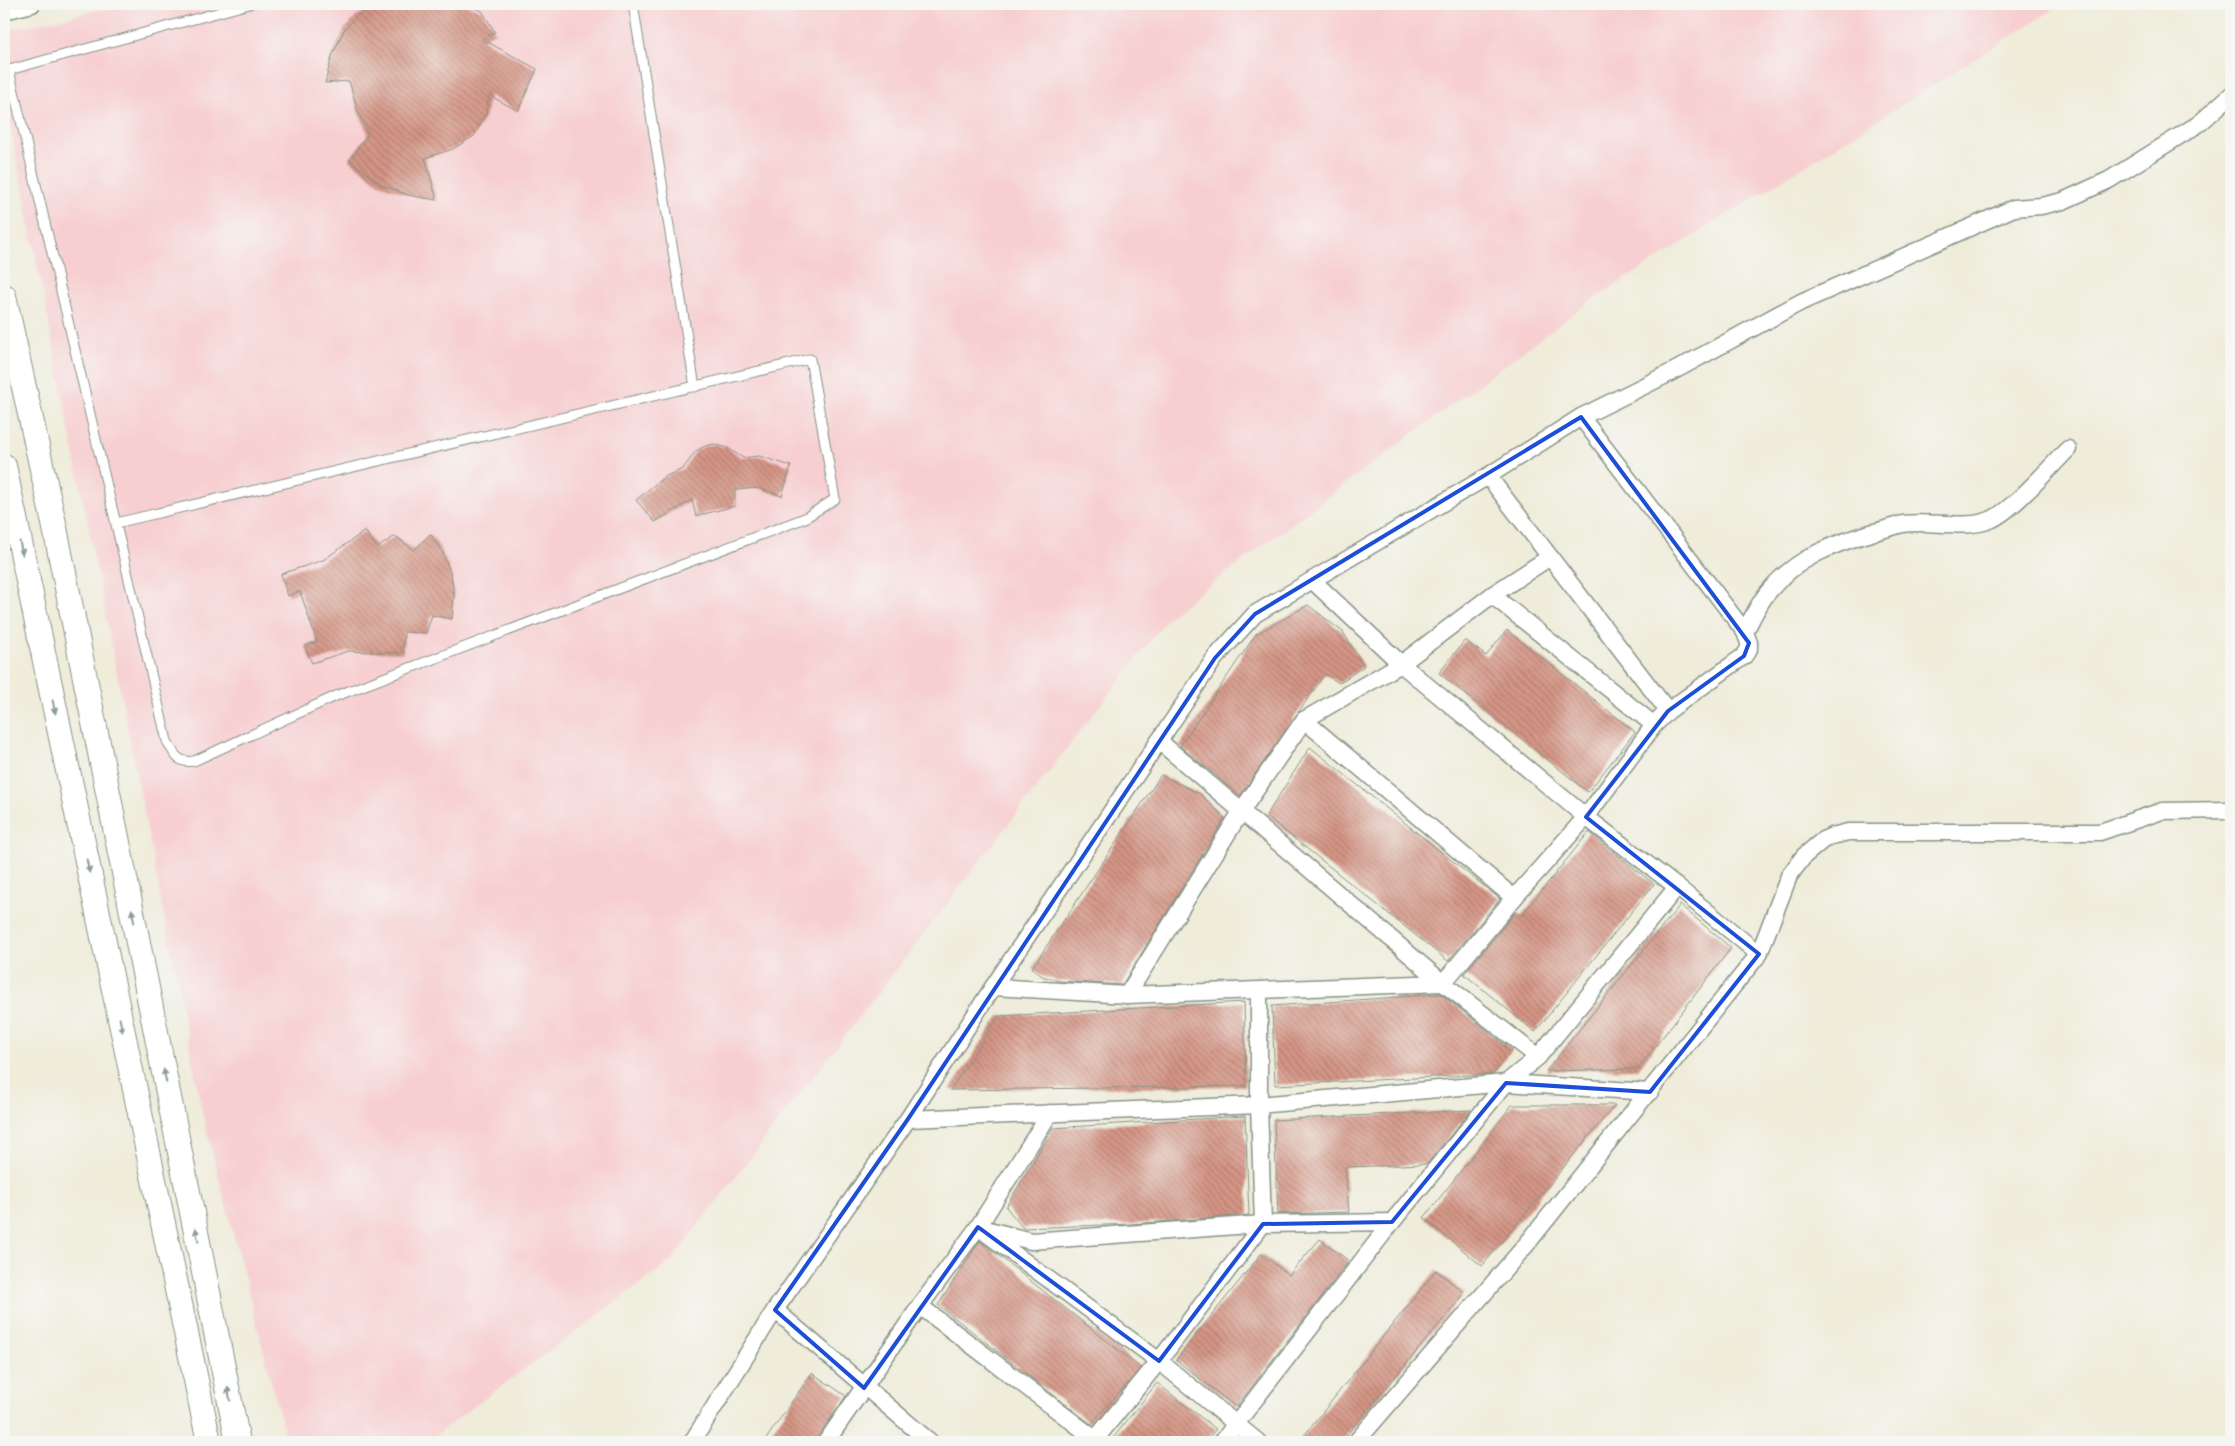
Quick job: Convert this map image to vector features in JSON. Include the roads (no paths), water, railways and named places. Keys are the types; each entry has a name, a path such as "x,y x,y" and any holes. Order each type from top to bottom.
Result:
{"main road":[{"path":"4,296 55,528 238,1442"},
{"path":"4,466 209,1442"}],"street":[{"path":"4,11 32,4"},
{"path":"692,1442 775,1310 908,1119 994,987 1215,658 1255,614 1488,476 1581,417 1672,372 1801,302 2014,208 2042,206 2063,201 2109,180 2200,123 2231,95"},
{"path":"994,987 1128,995 1443,983 1514,898 1586,817 1654,725 1668,711 1744,656 1749,649 1745,632 1581,417"},
{"path":"1745,632 1769,590 1786,572 1815,553 1848,539 1904,524 1972,524 1989,520 1998,516 2013,504 2068,449"},
{"path":"1488,476 1668,711"},
{"path":"1128,995 1242,810 1304,720 1401,664 1492,595 1550,557"},
{"path":"1312,580 1401,664 1586,817 1677,887 1759,954"},
{"path":"1492,595 1654,725"},
{"path":"1304,720 1514,898"},
{"path":"1159,741 1443,983 1538,1057"},
{"path":"1356,1442 1526,1245 1759,954 1789,876 1804,856 1823,840 1848,832 2100,832 2162,811 2231,810"},
{"path":"1222,1442 1392,1222 1506,1083 1538,1057 1677,887"},
{"path":"920,1306 1094,1441 1159,1360 1263,1224 1259,1105 1259,991"},
{"path":"908,1119 1259,1105 1506,1083 1650,1092"},
{"path":"826,1442 920,1306 978,1227 1050,1113"},
{"path":"978,1227 1031,1241 1263,1224 1392,1222"},
{"path":"978,1227 1159,1360 1258,1442"},
{"path":"775,1310 864,1388 930,1442"}],"lane":[{"path":"116,523 810,359 834,498 805,518 336,696 194,761 180,760 174,754 167,741 9,70 249,4"},
{"path":"634,4 695,387"}]}
